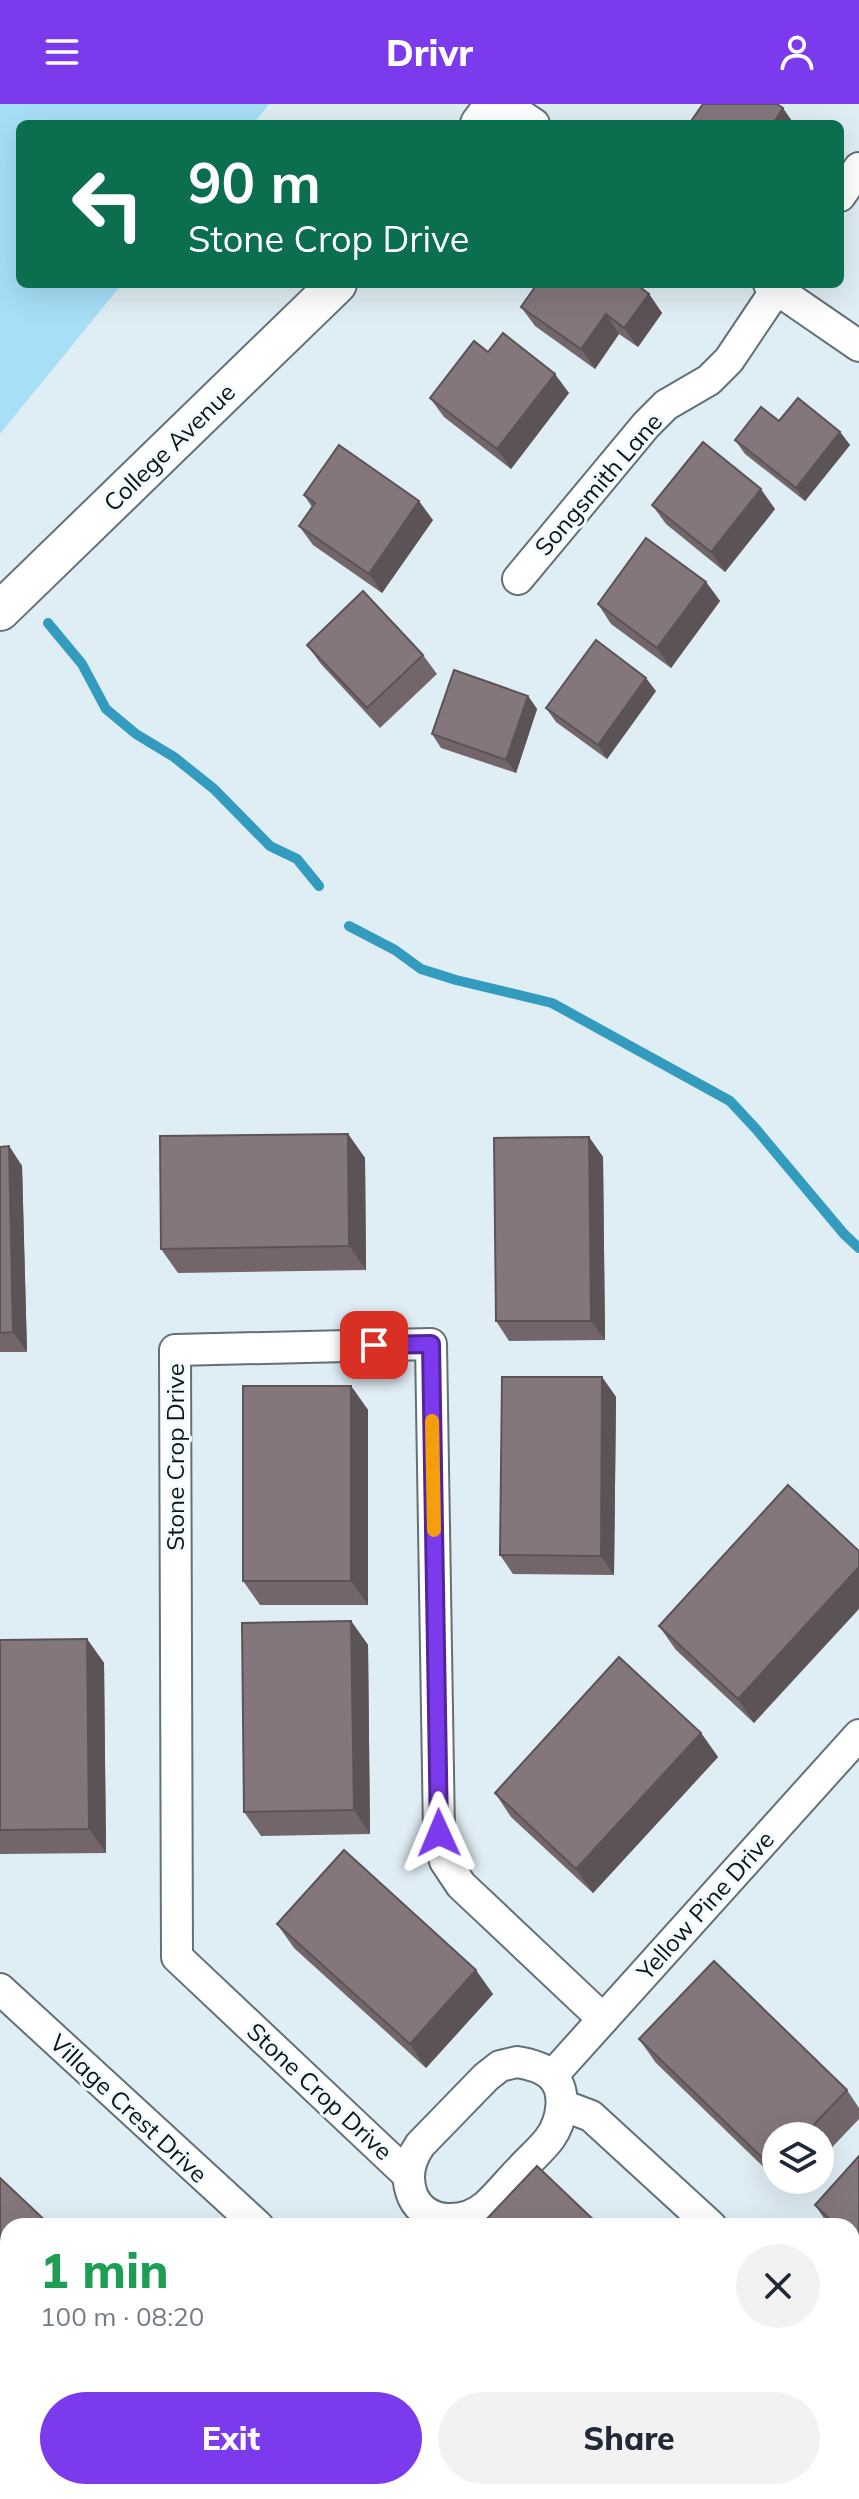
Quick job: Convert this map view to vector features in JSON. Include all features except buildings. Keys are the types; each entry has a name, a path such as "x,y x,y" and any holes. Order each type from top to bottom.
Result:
{"street":[{"path":"504,104 528,120"},
{"path":"844,190 859,168"},
{"name":"College Avenue","path":"0,611 333,288"},
{"name":"Songsmith Lane","path":"518,579 646,425 666,405 709,380 729,360 774,288"},
{"path":"778,288 859,346"},
{"name":"Stone Crop Drive","path":"408,2175 177,1957 175,1350 431,1344 439,1833 445,1861 461,1885 603,2019"},
{"name":"Yellow Pine Drive","path":"552,2076 859,1735"},
{"name":"Village Crest Drive","path":"0,1989 249,2218"},
{"path":"437,2218 415,2218 408,2175 412,2158 420,2145 500,2066 517,2062 536,2066 552,2076 560,2090 562,2105 559,2122 550,2138 485,2207 458,2218"},
{"path":"562,2105 591,2116 702,2218"}],"shaded area":[{"path":"0,104 269,104 256,120 16,120 16,288 119,288 0,434"}],"waterway":[{"path":"48,623 82,664 106,709 214,789 270,846 297,859 319,886"},
{"path":"349,926 395,950 421,969 552,1003 730,1101 859,1248"}],"slow traffic":[{"path":"432,1421 434,1530"}],"route":[{"path":"374,1345 431,1344 439,1833"}]}
